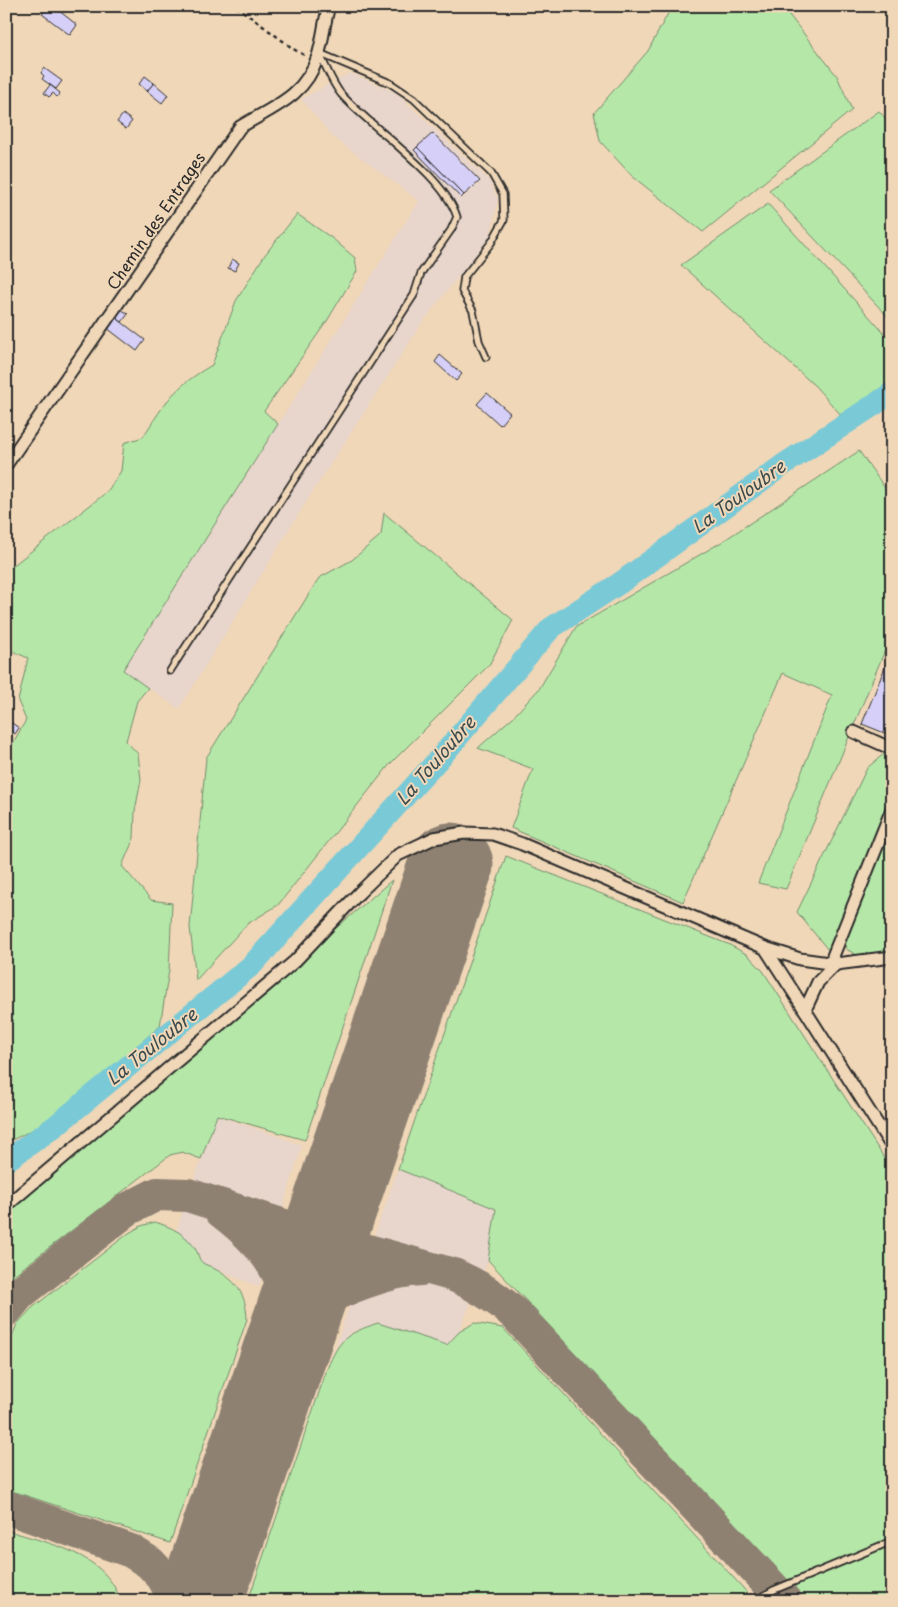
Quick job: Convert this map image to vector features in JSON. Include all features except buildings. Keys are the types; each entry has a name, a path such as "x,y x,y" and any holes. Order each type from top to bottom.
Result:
{"street":[{"name":"Chemin des Entrages","path":"6,465 235,133 246,124 287,102 303,85 318,57 328,6"},
{"path":"854,732 892,749"},
{"path":"836,964 833,956 892,809"},
{"path":"6,1206 295,961 359,893 398,856 434,838 464,833 493,834 765,948 800,960 836,964 892,957"},
{"path":"765,948 892,1147"},
{"path":"805,1010 818,982 836,964"}],"lane":[{"path":"318,57 390,83 414,98 491,173 504,194 504,220 491,243 464,277 462,291 473,310 479,341 486,357"},
{"path":"170,671 414,295 421,273 451,230 456,218 453,206 428,176 341,93 318,57"},
{"path":"754,1601 774,1590 892,1541"}],"path":[{"path":"236,6 295,50 318,57"}],"shaded area":[{"path":"350,73 395,92 489,180 498,199 490,237 424,320 306,502 179,709 123,670 419,201 333,137 301,99"},
{"path":"217,1115 302,1145 259,1287 202,1263 195,1248 176,1231"},
{"path":"398,1169 496,1209 488,1260 459,1332 447,1345 378,1323 354,1331 337,1345 327,1369"}],"green space":[{"path":"672,6 782,6 837,76 852,110 703,232 632,176 600,141 594,113 648,51"},
{"path":"879,111 892,126 892,321 769,190"},
{"path":"768,204 892,342 892,380 842,416 815,386 681,265"},
{"path":"297,214 333,239 355,258 357,271 327,321 264,411 278,424 123,670 148,688 137,701 126,741 138,754 141,780 135,811 134,838 122,866 151,900 172,903 169,970 160,1026 48,1122 6,1143 6,755 26,720 18,701 28,658 6,648 6,571 107,492 121,471 124,443 143,437 172,396 188,380 212,365 236,301 264,256"},
{"path":"859,451 892,498 892,638 890,638 786,889 758,883 832,695 783,673 683,902 511,828 533,769 478,748 513,717 539,689 576,627 720,543"},
{"path":"384,513 513,620 489,665 390,764 278,905 247,924 196,980 190,927 206,758 319,578 352,560 381,535"},
{"path":"891,748 892,809 833,956 797,912 867,768"},
{"path":"892,824 892,954 864,959 846,949 844,942"},
{"path":"506,856 730,945 748,955 763,971 892,1170 892,1601 807,1601 488,1260 496,1209 398,1169"},
{"path":"392,880 305,1140 217,1115 201,1159 182,1152 170,1155 6,1281 6,1212"},
{"path":"155,1222 183,1235 192,1244 204,1264 228,1277 234,1283 245,1302 247,1319 170,1543 6,1489 6,1352 17,1324 32,1308 129,1233 141,1226"},
{"path":"378,1323 447,1345 459,1332 474,1323 503,1328 755,1601 248,1601 327,1369 336,1350 345,1339 358,1330"},
{"path":"6,1530 73,1552 88,1561 102,1571 113,1584 121,1601 6,1601"}],"waterway":[{"name":"La Touloubre","path":"6,1161 54,1127 252,965 446,751 551,628 620,583 783,465 892,393"}],"taxiway":[{"path":"6,1310 20,1293 126,1210 157,1194 188,1195 322,1238 454,1275 486,1292 515,1314 785,1601"},
{"path":"221,1211 254,1239 280,1275 288,1303 289,1338"},
{"path":"289,1338 304,1315 326,1299 376,1278 408,1270 421,1269"},
{"path":"6,1507 131,1551 150,1563 163,1577 176,1601"}],"runway":[{"path":"200,1601 451,865"}]}
